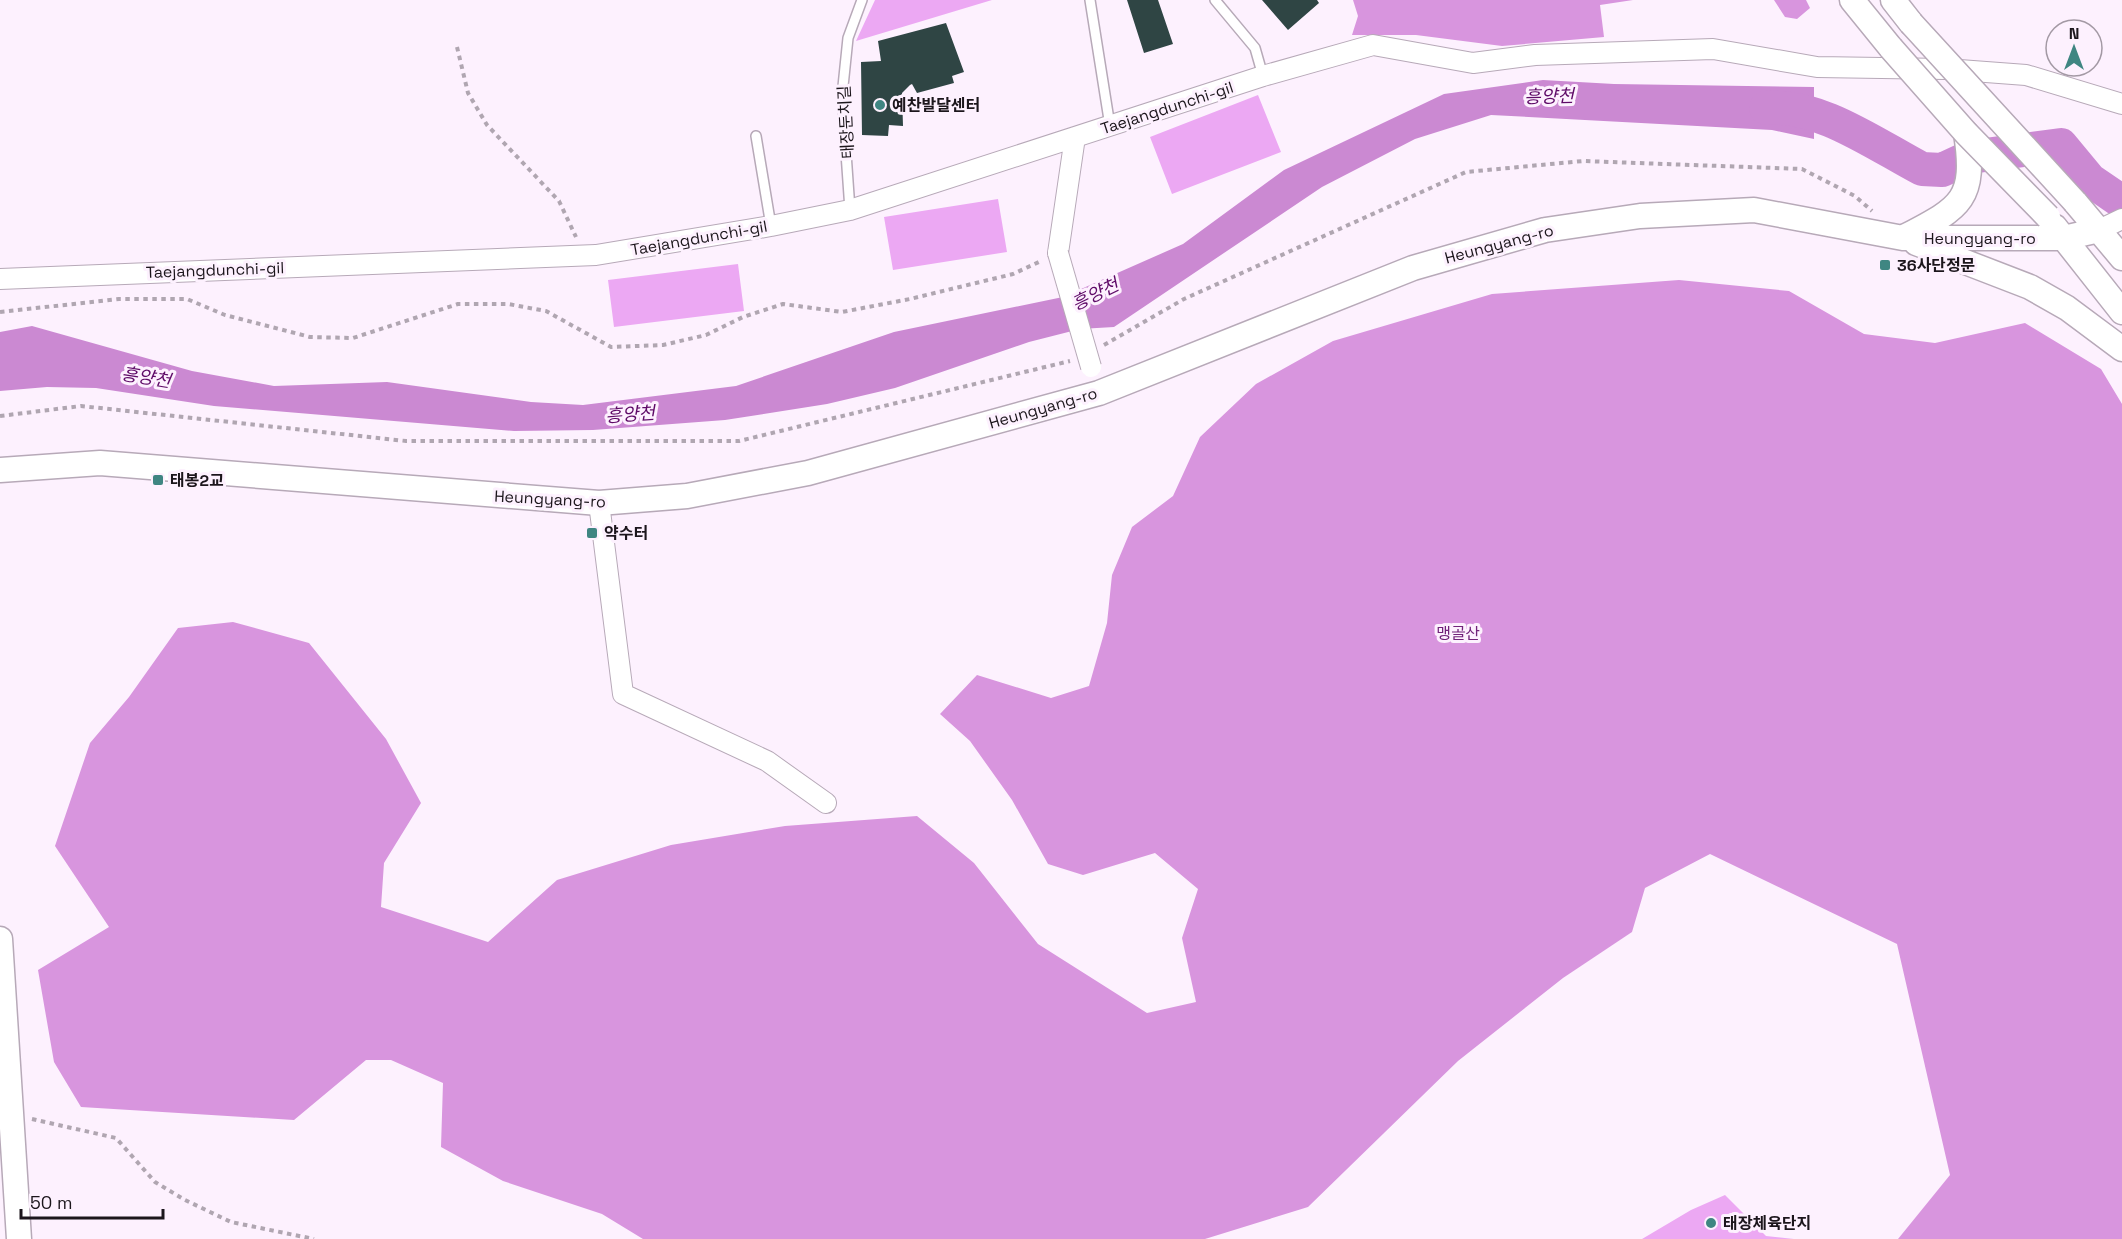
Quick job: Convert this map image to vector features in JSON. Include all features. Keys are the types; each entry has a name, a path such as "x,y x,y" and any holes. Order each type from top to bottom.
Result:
{"street":[{"path":"1852,0 1966,133 2048,218 2122,312"},
{"path":"1893,0 1911,23 2075,202 2114,223 2122,258"},
{"name":"Taejangdunchi-gil","path":"0,279 596,255 771,226 850,210 1263,76 1373,45 1473,63 1535,55 1713,48 1817,67 1946,69 2026,75 2122,104"},
{"path":"1903,238 1948,214 1961,199 1968,183 1970,157 1966,133"},
{"path":"1075,137 1058,253 1099,393"},
{"name":"Heungyang-ro","path":"0,470 100,463 599,503 687,496 808,473 1099,393 1413,268 1545,230 1640,216 1754,210 1903,238 2064,238 2114,223"},
{"path":"1903,238 2030,287 2067,308 2122,349"},
{"path":"599,503 623,694 767,761 826,804"},
{"path":"0,939 19,1239"}],"lane":[{"name":"태장둔치길","path":"850,210 842,96 848,38 862,0"},
{"path":"1090,0 1110,126"},
{"path":"1215,0 1256,48 1263,76"},
{"path":"756,136 771,226"}],"path":[{"path":"457,47 468,93 487,125 559,201 578,242 596,255"},
{"path":"0,416 81,406 406,441 739,441 1089,358 1184,299 1466,172 1583,161 1802,169 1855,196 1903,238"},
{"path":"0,312 119,299 187,299 225,315 310,337 353,338 458,304 508,304 546,310 611,347 663,345 706,335 743,317 783,304 842,312 910,299 1013,274 1058,253"},
{"path":"11,1114 116,1138 155,1182 185,1200 231,1222 314,1239"}],"shaded area":[{"path":"875,0 992,0 856,41"},
{"path":"1258,95 1281,152 1172,194 1150,137"},
{"path":"998,199 1007,252 893,270 884,217"},
{"path":"738,264 744,311 614,327 608,280"},
{"name":"태장체육단지","path":"1725,1195 1766,1236 1794,1239 1642,1239 1691,1210"}],"green space":[{"path":"1353,0 1633,0 1600,5 1604,37 1502,46 1416,35 1352,35 1358,16"},
{"path":"1774,0 1806,0 1810,8 1797,19 1785,17"},
{"name":"맹골산","path":"1679,280 1789,291 1864,334 1935,343 2025,323 2101,369 2122,404 2122,1239 1898,1239 1950,1175 1897,944 1710,854 1645,888 1632,932 1563,978 1458,1061 1308,1207 1205,1239 643,1239 602,1214 503,1181 441,1147 443,1083 391,1060 366,1060 294,1120 81,1107 54,1062 38,970 109,927 55,846 90,743 129,697 178,628 233,622 309,643 386,739 421,803 384,863 381,907 488,942 557,880 671,845 785,826 917,816 974,863 1038,944 1147,1013 1196,1002 1182,938 1198,889 1155,853 1083,875 1048,864 1012,800 970,741 940,714 977,675 1051,698 1089,686 1107,623 1112,575 1132,527 1173,496 1200,437 1256,384 1333,341 1492,294"}],"water":[{"path":"1543,80 1614,84 1814,87 1814,139 1772,130 1491,115 1415,139 1322,187 1114,327 1080,329 1029,342 895,388 827,404 725,420 593,430 514,431 214,406 96,388 47,387 0,391 0,332 32,326 192,371 274,386 387,382 531,402 583,405 736,386 894,332 1063,297 1183,244 1284,170 1444,94"}],"building":[{"path":"1127,0 1158,0 1173,44 1144,53"},
{"path":"1262,0 1317,0 1319,3 1288,30"},
{"path":"946,23 964,72 952,76 954,83 917,93 912,84 910,85 902,93 903,126 889,125 888,136 862,135 861,62 881,61 878,41"}],"waterway":[{"name":"흥양천","path":"1766,108 1786,108 1827,119 1922,169 1942,170 1970,157 2061,145 2090,180 2122,202"}],"place":[{"name":"예찬발달센터","path":"880,105"},
{"name":"36사단정문","path":"1885,265"},
{"name":"태봉2교","path":"158,480"},
{"name":"약수터","path":"592,533"},
{"name":"태장체육단지","path":"1711,1223"}]}
